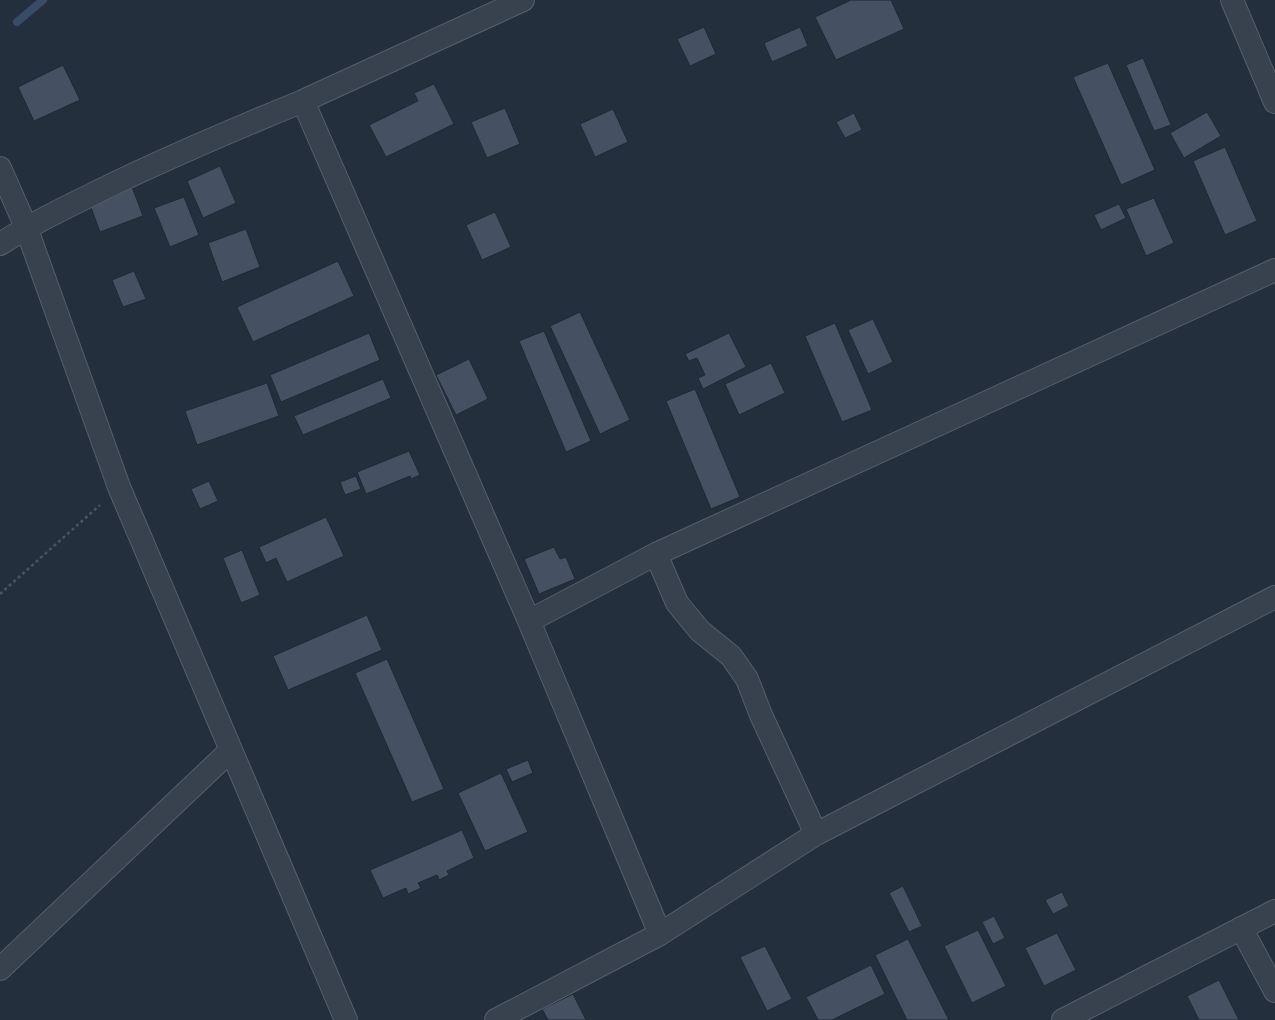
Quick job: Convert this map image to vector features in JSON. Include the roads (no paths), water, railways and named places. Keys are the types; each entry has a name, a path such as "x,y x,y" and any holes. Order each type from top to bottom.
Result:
{"street":[{"path":"0,244 26,227 119,180 223,134 303,101 523,0"},
{"path":"1232,0 1275,102"},
{"path":"303,101 529,621 660,934"},
{"path":"0,168 26,227 119,487 346,1020"},
{"path":"529,621 656,554 1275,270"},
{"path":"656,554 678,604 700,631 731,656 747,679 761,715 816,834"},
{"path":"496,1020 660,934 816,834 1275,596"},
{"path":"0,969 231,750"},
{"path":"1063,1020 1275,911"},
{"path":"1241,928 1275,991"}],"waterway":[{"path":"17,22 43,0"}]}
